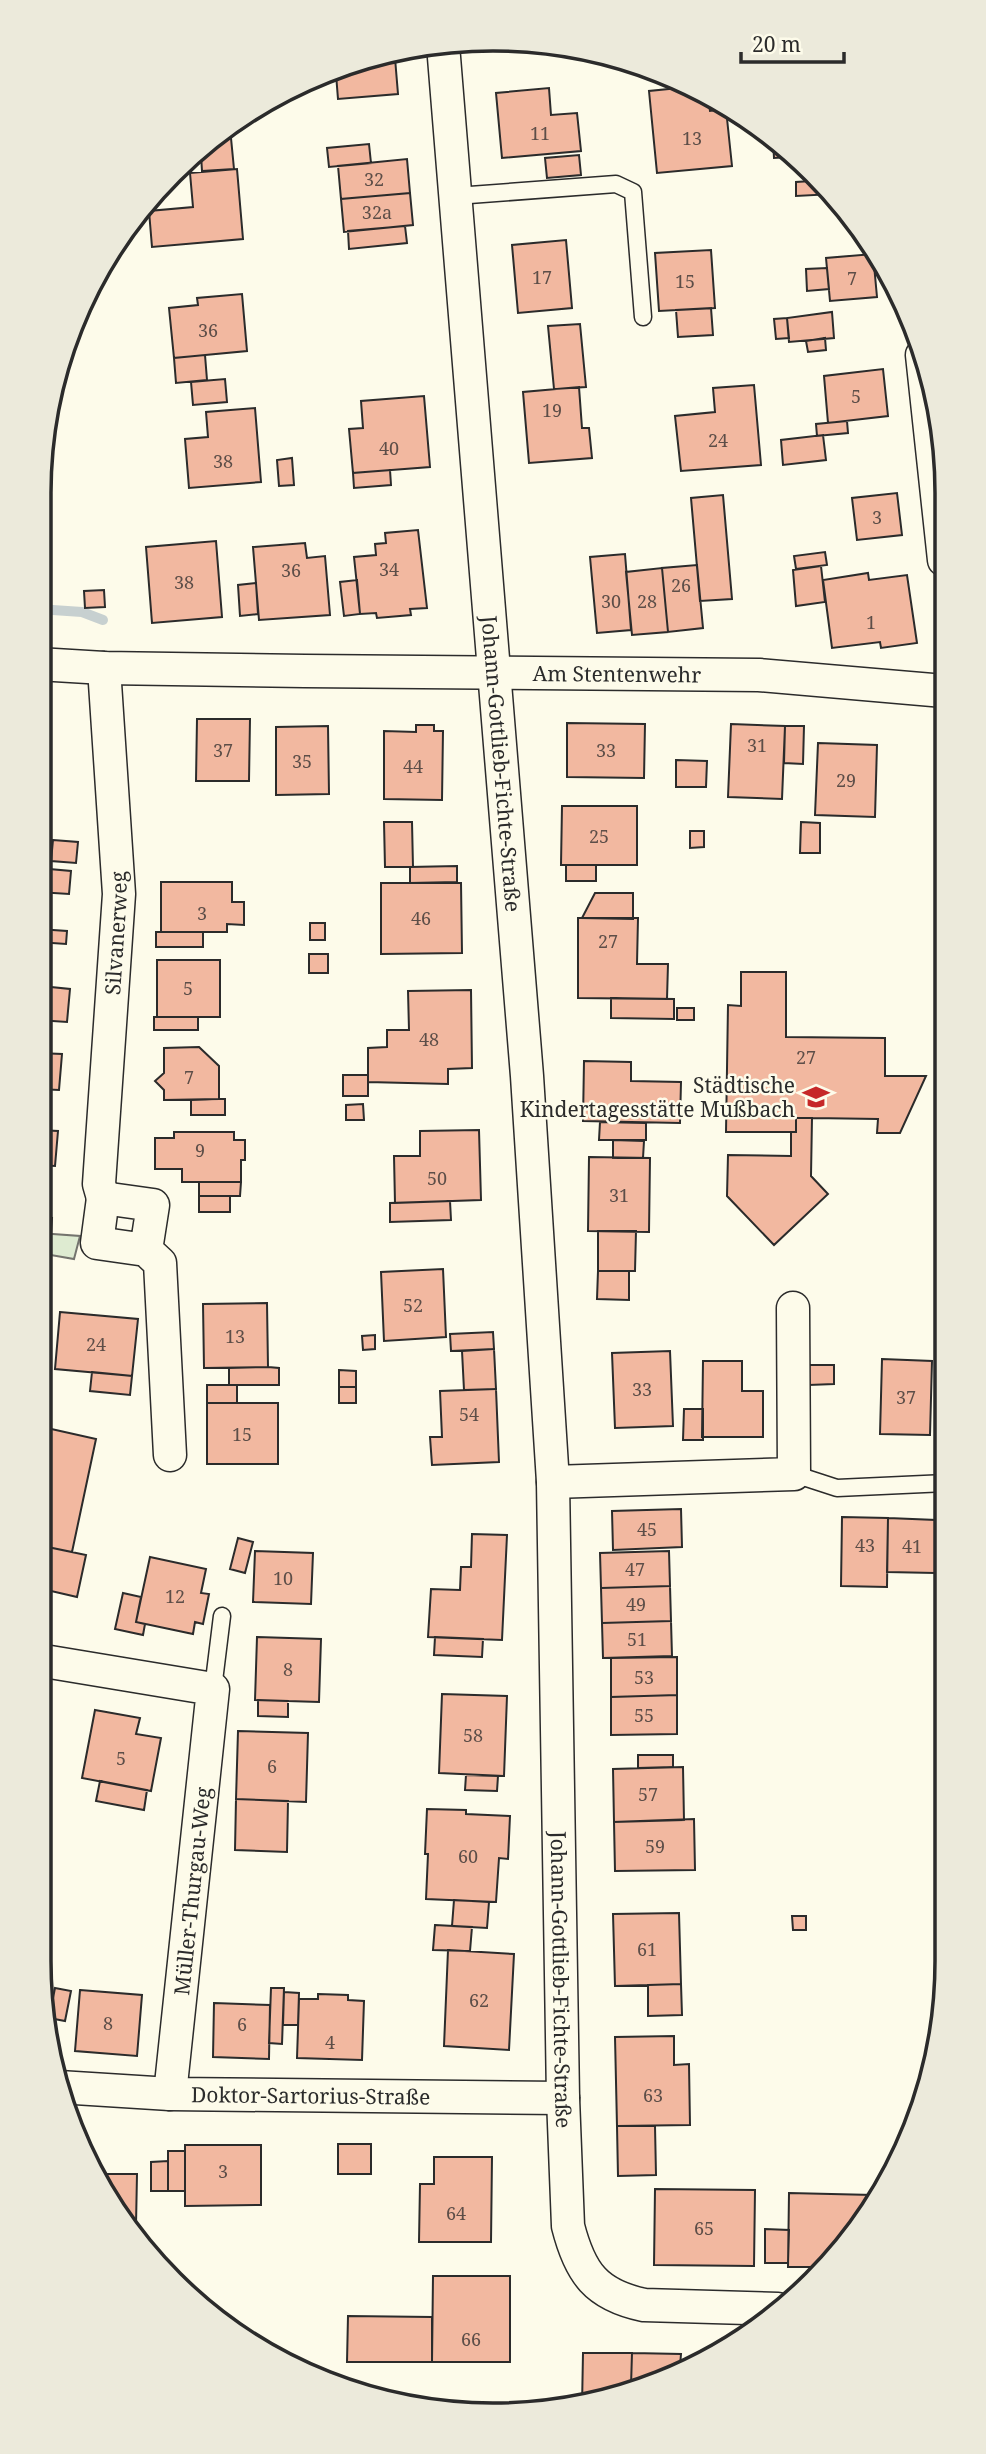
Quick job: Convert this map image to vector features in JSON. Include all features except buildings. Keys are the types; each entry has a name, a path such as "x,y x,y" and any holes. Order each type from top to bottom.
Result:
{"street":[{"name":"Johann-Gottlieb-Fichte-Straße","path":"444,54 527,1076 553,1482 568,2226 573,2246 592,2279 607,2293 624,2301 644,2305 766,2309"},
{"path":"929,423 934,468"},
{"name":"Am Stentenwehr","path":"51,665 104,668 759,676 935,690"},
{"name":"Silvanerweg","path":"104,668 119,894 99,1184 103,1198 97,1243 146,1250"},
{"path":"103,1198 153,1206 146,1250 160,1263 170,1455"},
{"path":"553,1482 794,1474 793,1308"},
{"path":"51,1662 213,1689"},
{"name":"Müller-Thurgau-Weg","path":"170,2094 213,1689"},
{"name":"Doktor-Sartorius-Straße","path":"70,2088 170,2094 564,2098"}],"lane":[{"path":"456,196 616,184 633,192 643,317"},
{"path":"794,1474 838,1488 935,1484"},
{"name":"Müller-Thurgau-Weg","path":"213,1689 222,1616"}],"green space":[{"path":"51,1234 80,1236 74,1259 51,1255"}],"waterway":[{"path":"51,610 82,612 103,620"}],"place":[{"name":"Städtische Kindertagesstätte Mußbach","path":"816,1097"}]}
